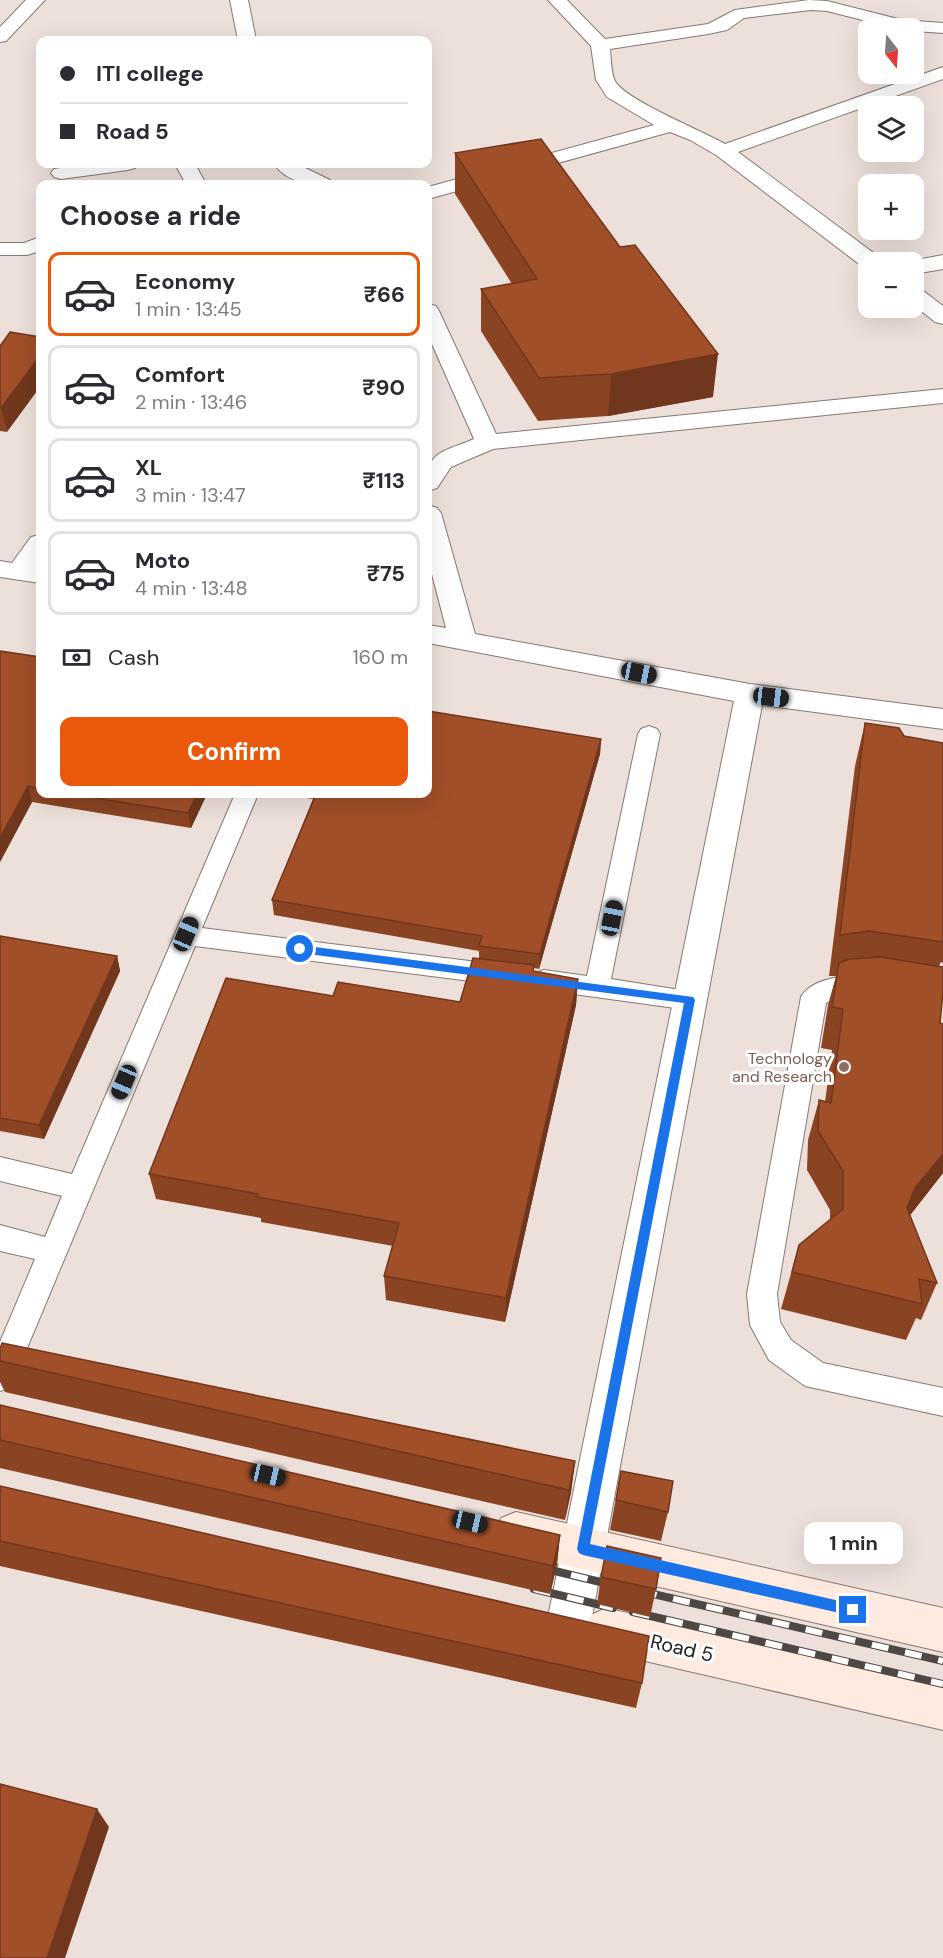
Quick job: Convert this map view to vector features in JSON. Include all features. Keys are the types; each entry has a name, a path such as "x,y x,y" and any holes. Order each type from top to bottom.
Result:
{"street":[{"path":"0,37 36,0"},
{"path":"239,0 246,36"},
{"path":"557,0 600,45 605,80 614,93 672,126 697,136 723,151 858,252"},
{"path":"600,45 708,29 721,26 735,15 793,5 827,6 886,23 943,28"},
{"path":"723,151 943,73"},
{"path":"432,192 672,126"},
{"path":"61,173 98,168"},
{"path":"290,168 314,180"},
{"path":"0,249 27,249 36,245"},
{"path":"924,265 943,262"},
{"path":"924,303 943,317"},
{"path":"434,341 488,442"},
{"path":"432,477 442,462 488,442 943,396"},
{"path":"432,527 463,639"},
{"path":"20,572 36,549"},
{"path":"432,635 750,694 943,718"},
{"path":"583,1549 750,694"},
{"path":"479,1524 943,1630"},
{"name":"Road 5","path":"583,1549 552,1618 943,1708"}],"lane":[{"path":"597,987 649,734"},
{"path":"0,1377 244,798"},
{"path":"186,934 690,1000"},
{"path":"897,992 856,985 832,988 814,997 762,1294 765,1325 780,1350 816,1376 943,1402"},
{"path":"0,1169 79,1188"},
{"path":"0,1238 52,1251"}],"building":[{"path":"541,139 620,247 635,245 718,354 611,374 539,378 481,289 537,279 455,153"},
{"path":"10,332 36,336 36,361 1,408 0,408 0,346"},
{"path":"0,651 36,656 36,788 28,786 0,838"},
{"path":"432,712 601,739 540,954 479,946 482,936 272,900 314,798 432,798"},
{"path":"865,723 899,728 904,736 943,743 943,942 869,931 840,935"},
{"path":"96,798 195,798 188,813"},
{"path":"0,936 117,956 39,1125 0,1118"},
{"path":"880,957 943,967 940,1023 943,1024 943,1154 915,1188 907,1208 937,1283 919,1279 922,1304 792,1272 799,1245 843,1209 843,1171 818,1131 819,1100 831,1103 843,1009 832,1007 839,963 850,959"},
{"path":"473,958 534,965 533,971 578,979 506,1298 384,1276 399,1223 149,1174 226,978 333,996 338,982 460,1002"},
{"path":"2,1343 575,1461 569,1490 0,1361"},
{"path":"0,1405 560,1535 553,1566 0,1440"},
{"path":"621,1471 673,1481 668,1512 616,1500"},
{"path":"0,1486 649,1636 642,1683 0,1541"},
{"path":"607,1546 661,1558 656,1589 601,1577"},
{"path":"0,1784 97,1809 47,1958 0,1958"}],"railway":[{"path":"538,1567 617,1586"},
{"path":"534,1589 613,1608"},
{"path":"640,1591 943,1661"},
{"path":"633,1612 943,1684"}],"place":[{"name":"Technology and Research","path":"844,1067"}],"route":[{"path":"300,949 690,1000 583,1549 853,1610"}]}
